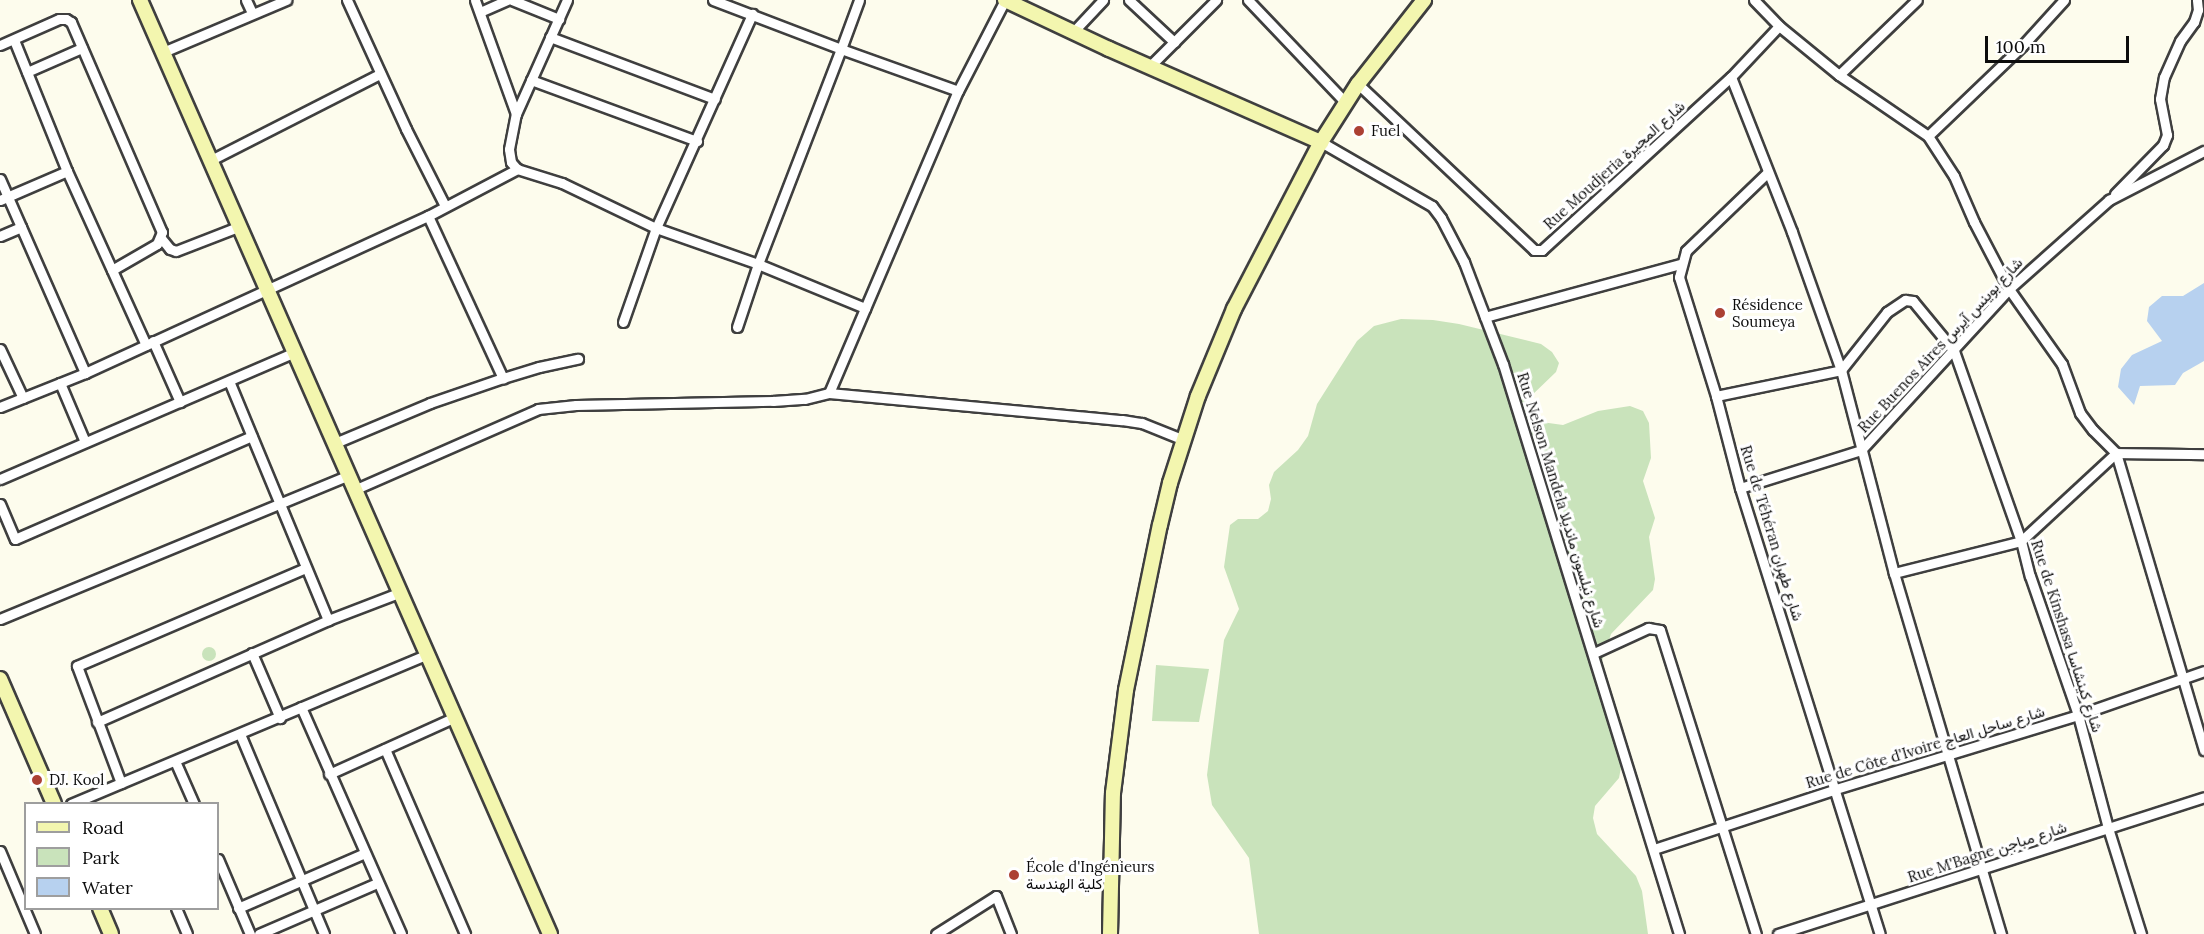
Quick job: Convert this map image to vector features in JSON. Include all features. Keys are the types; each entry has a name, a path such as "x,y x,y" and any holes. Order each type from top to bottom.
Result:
{"street":[{"path":"140,0 550,934"},
{"path":"246,0 252,13"},
{"path":"163,52 286,0"},
{"path":"347,0 380,74 445,206"},
{"path":"476,0 516,114"},
{"path":"480,12 507,0"},
{"path":"512,0 559,19"},
{"path":"567,0 516,114 509,149 511,162 517,169 562,183 656,228 758,264 865,308"},
{"path":"713,0 958,91"},
{"path":"737,327 758,264 860,0"},
{"path":"829,393 958,91 1005,0 1149,67 1321,142"},
{"path":"1073,32 1103,0"},
{"path":"1129,0 1174,42"},
{"path":"1149,67 1216,0"},
{"path":"1248,0 1346,103"},
{"path":"1110,934 1113,792 1126,690 1153,554 1184,440 1202,387 1234,309 1321,142 1358,84 1424,0"},
{"path":"1839,75 1917,0"},
{"path":"1928,136 2023,45 2064,0"},
{"path":"2109,200 2163,145 2167,135 2160,99 2164,77 2172,56 2194,22 2198,10 2197,0"},
{"path":"1759,2 1779,26 1839,75 1928,136 1954,176 1974,222 2009,289 2062,364 2079,413 2116,453 2204,750"},
{"path":"623,322 656,228 752,14"},
{"path":"0,45 59,19 71,22 162,232 157,244 112,270"},
{"name":"Rue Moudjeria شارع المجيرة","path":"1358,84 1515,233 1538,250 1548,246 1731,77 1779,26"},
{"path":"550,38 715,99"},
{"path":"14,40 67,171 112,270 180,402"},
{"path":"27,72 82,48"},
{"path":"209,161 380,74"},
{"path":"1731,77 1841,370 1894,573 2001,934"},
{"path":"531,80 697,141"},
{"name":"Rue Nelson Mandela شارع نيلسون مانديلا","path":"1321,142 1432,206 1442,218 1464,262 1503,364 1679,934"},
{"name":"Rue Buenos Aires شارع بوينس آيرس","path":"1740,488 1861,450 2009,289 2109,200 2204,150"},
{"path":"0,407 85,373 428,216 517,169"},
{"path":"4,198 67,171"},
{"path":"1485,317 1680,264 1686,251 1768,172"},
{"path":"0,179 4,198 21,227 85,373"},
{"path":"428,216 503,378"},
{"path":"0,236 21,227"},
{"path":"161,238 170,249 176,251 238,227"},
{"name":"Rue de Téhéran شارع طهران","path":"1680,264 1679,277 1686,306 1716,396 1740,488 1880,934"},
{"name":"Rue de Kinshasa شارع كينشاسا","path":"1841,370 1887,312 1905,300 1913,301 1954,351 2021,541 2078,715 2108,828 2141,934"},
{"path":"0,349 23,398"},
{"path":"0,479 293,353"},
{"path":"335,443 430,403 539,366 578,359"},
{"path":"1716,396 1841,370"},
{"path":"229,381 328,620"},
{"path":"60,383 85,442"},
{"path":"356,489 538,409 576,405 774,402 806,399 829,393 1132,422 1160,429 1184,440"},
{"path":"0,504 15,539 252,436"},
{"path":"1894,573 2021,541 2116,453 2204,454"},
{"path":"0,619 349,475"},
{"path":"121,783 77,672 77,666 81,662 306,568"},
{"path":"98,722 328,620 401,592"},
{"path":"1594,653 1648,628 1660,630 1756,934"},
{"path":"252,653 280,718"},
{"path":"76,802 428,654"},
{"name":"Rue de Côte d'Ivoire شارع ساحل العاج","path":"1653,849 1723,828 1836,789 2078,715 2204,671"},
{"path":"0,679 3,694 53,802"},
{"path":"302,707 329,774 401,934"},
{"path":"329,774 455,717"},
{"path":"240,734 324,934"},
{"path":"385,749 465,934"},
{"path":"175,761 193,802"},
{"name":"Rue M'Bagne شارع مباجن","path":"1778,934 2204,797"},
{"path":"0,851 24,908"},
{"path":"238,908 365,853"},
{"path":"219,861 250,934"},
{"path":"259,934 378,883"},
{"path":"936,934 996,896 1011,934"},
{"path":"25,910 35,934"},
{"path":"100,910 111,934"},
{"path":"176,910 187,934"}],"green space":[{"path":"1401,319 1459,324 1541,344 1552,352 1559,363 1556,372 1529,398 1528,411 1534,421 1563,425 1598,411 1630,406 1643,411 1649,423 1651,458 1643,481 1655,518 1649,537 1655,579 1653,590 1611,634 1599,670 1622,762 1619,778 1595,806 1593,818 1597,834 1636,876 1642,891 1648,934 1259,934 1249,858 1212,805 1207,775 1224,640 1239,609 1224,567 1230,525 1238,519 1258,519 1268,511 1271,499 1269,485 1274,472 1298,450 1308,436 1317,404 1357,341 1374,326"},
{"path":"206,647 212,647 216,654 212,661 206,661 202,657 202,651"},
{"path":"1156,665 1209,669 1199,722 1152,721"}],"water":[{"path":"2204,283 2204,361 2183,373 2175,385 2140,386 2134,405 2118,387 2121,369 2132,355 2162,341 2147,321 2149,307 2162,296 2183,296"}],"place":[{"name":"Fuel","path":"1359,131"},
{"name":"Résidence Soumeya","path":"1720,313"},
{"name":"DJ. Kool","path":"37,780"},
{"name":"École d'Ingénieurs كلية الهندسة","path":"1014,875"}]}
